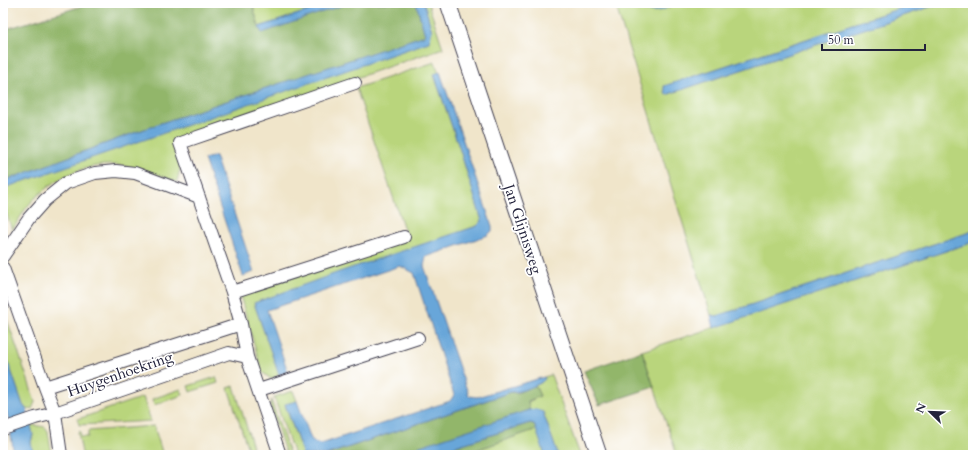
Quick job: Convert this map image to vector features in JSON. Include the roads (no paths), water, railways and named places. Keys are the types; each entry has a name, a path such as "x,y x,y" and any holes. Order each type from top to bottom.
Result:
{"street":[{"name":"Jan Glijnisweg","path":"448,3 599,455"},
{"path":"280,455 247,357 241,324 232,292 180,143 355,83"},
{"path":"3,256 29,218 45,200 66,183 95,174 116,171 135,172 199,197"},
{"path":"232,292 404,237"},
{"path":"3,268 45,388 56,413 61,455"},
{"name":"Huygenhoekring","path":"45,388 241,324"},
{"path":"259,390 418,338"},
{"name":"Huygenhoekring","path":"6,428 35,418 56,413 229,353 247,357"}],"water":[{"path":"332,3 349,3 262,33 259,27"},
{"path":"416,3 424,3 432,31 429,42 7,187 4,181 161,123 425,35"},
{"path":"623,3 672,3 663,10 645,11 626,7"},
{"path":"916,3 942,3 666,95 664,86"},
{"path":"440,72 492,226 492,231 488,235 426,257 424,266 469,396 477,397 544,377 545,379 539,384 529,388 511,392 326,455 303,455 285,404 297,401 311,439 316,443 321,444 450,401 454,395 414,273 400,266 267,310 288,372 279,375 254,303 339,272 477,226 482,221 434,74"},
{"path":"215,156 254,272 243,276 204,159"},
{"path":"973,231 973,242 714,328 711,315 717,316"},
{"path":"3,347 23,405 27,410 33,434 31,442 33,455 14,455 8,417 3,402"},
{"path":"536,409 543,412 558,455 545,455 534,424 530,423 427,455 418,455 417,447"}]}
